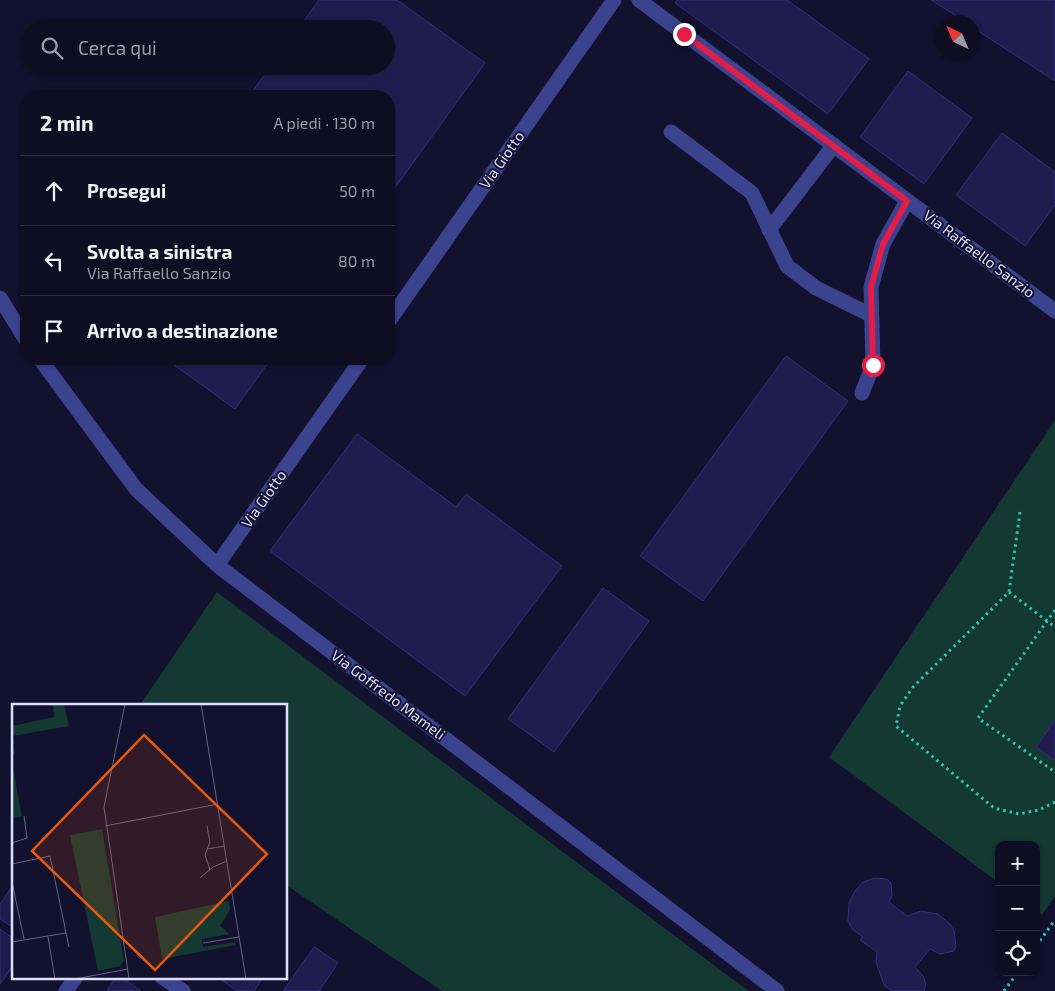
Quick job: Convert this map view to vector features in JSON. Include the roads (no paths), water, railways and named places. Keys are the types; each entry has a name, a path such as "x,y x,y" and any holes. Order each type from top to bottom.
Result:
{"street":[{"name":"Via Giotto","path":"395,312 614,0"},
{"name":"Via Raffaello Sanzio","path":"639,0 1055,311"},
{"path":"671,132 752,193 786,266 816,288 871,315"},
{"path":"769,230 834,145"},
{"path":"862,393 873,365 871,287 883,244 907,201"},
{"path":"0,298 20,330"},
{"name":"Via Goffredo Mameli","path":"44,365 136,489 217,565 777,991"},
{"name":"Via Giotto","path":"217,565 358,365"},
{"path":"66,991 75,978"},
{"path":"164,978 183,991"}]}
